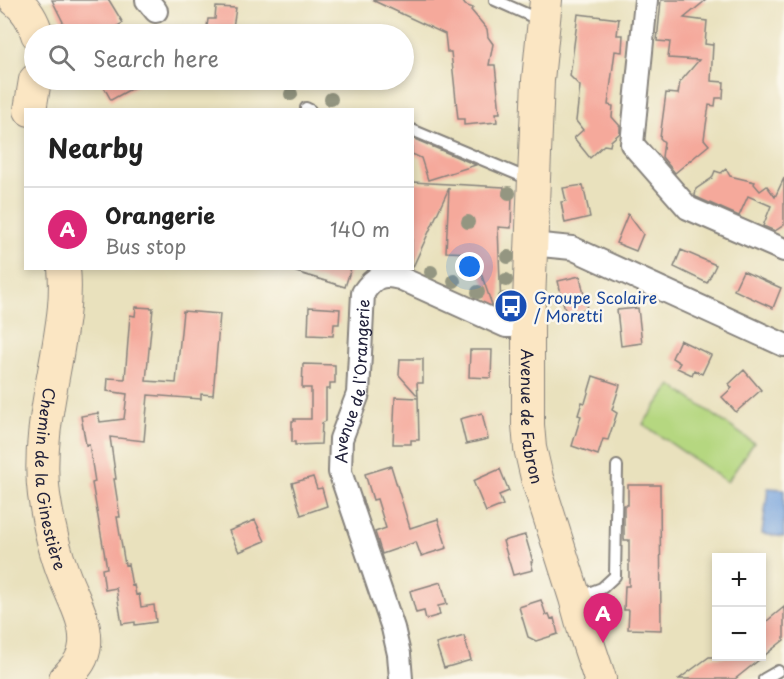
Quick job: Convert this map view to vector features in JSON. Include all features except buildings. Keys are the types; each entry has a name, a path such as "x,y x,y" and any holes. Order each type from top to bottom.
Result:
{"street":[{"path":"15,0 19,2 33,24"},
{"path":"646,0 632,144 688,208 784,250"},
{"name":"Avenue de Fabron","path":"544,11 538,80 531,244 528,425 530,448 537,478 600,679"},
{"path":"30,108 33,90"},
{"path":"531,244 572,248 784,345"},
{"name":"Chemin de la Ginestière","path":"64,270 65,310 48,403 43,449 44,494 52,538 63,574 85,629 82,660 65,679"},
{"name":"Avenue de l'Orangerie","path":"401,679 399,654 393,628 340,472 341,439 358,394 363,293 370,283 379,277 389,275 506,326 528,326"}],"lane":[{"path":"495,0 544,11"},
{"path":"414,131 534,181"},
{"path":"575,598 602,588 615,576 616,466"},
{"path":"764,679 778,671"}],"green space":[{"path":"671,385 754,443 727,482 643,424"}],"water":[{"path":"768,488 784,489 784,537 762,534"}],"place":[{"name":"Groupe Scolaire / Moretti","path":"511,306"},
{"name":"Orangerie","path":"603,643"}]}
